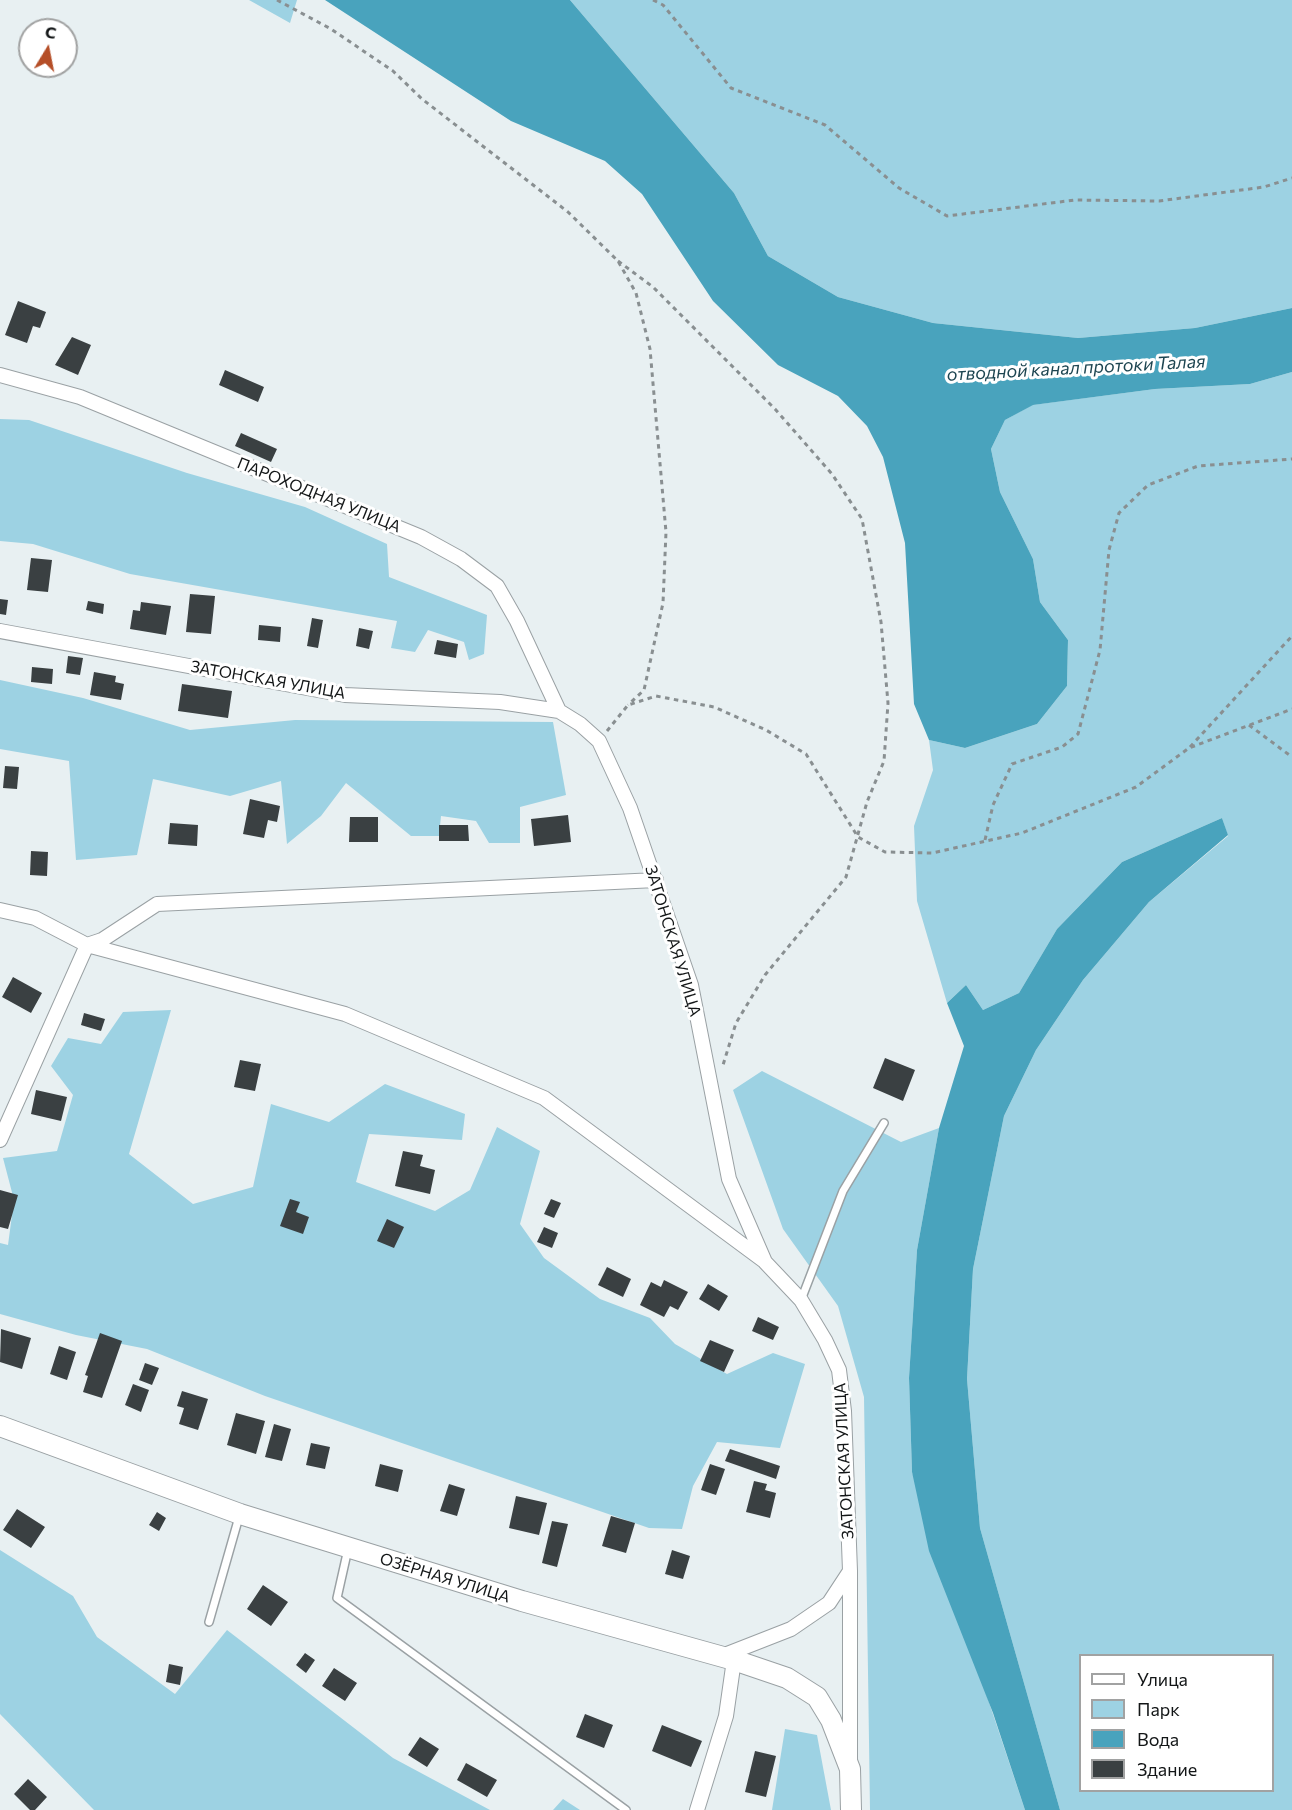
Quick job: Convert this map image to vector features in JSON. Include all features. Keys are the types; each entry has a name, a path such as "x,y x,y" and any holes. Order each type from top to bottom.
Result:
{"street":[{"name":"ПАРОХОДНАЯ УЛИЦА","path":"0,375 80,397 421,537 461,559 497,586 517,621 559,711"},
{"name":"ЗАТОНСКАЯ УЛИЦА","path":"0,631 345,695 500,702 559,711 580,724 598,741 615,771 656,880 690,985 729,1179 765,1262 801,1300 825,1340 839,1370 844,1411 850,1571 850,1768"},
{"path":"0,1140 87,945 102,940 157,904 656,880"},
{"path":"0,910 35,918 87,945 345,1014 544,1098 765,1262"},
{"name":"ОЗЁРНАЯ УЛИЦА","path":"0,1426 240,1514 348,1549 728,1658 787,1678 817,1697 831,1720 850,1768"},
{"path":"697,1810 726,1716 728,1658 791,1629 829,1603 850,1571"},
{"path":"850,1768 851,1810"}],"lane":[{"path":"801,1300 843,1191 884,1123"},
{"path":"209,1622 240,1514"},
{"path":"348,1549 337,1598 626,1810"}],"path":[{"path":"277,0 331,29 393,71 422,99 568,212 618,261 653,287 775,409 832,474 862,519 881,622 888,703 884,761 867,802 846,877 765,975 736,1023 714,1096"},
{"path":"653,0 663,5 731,88 825,125 899,188 947,216 1075,200 1158,201 1264,187 1292,178"},
{"path":"598,741 628,705 644,690 663,603 666,532 650,349 636,293 618,261"},
{"path":"985,841 993,805 1012,764 1062,747 1078,734 1100,650 1109,550 1119,513 1148,485 1198,466 1292,459"},
{"path":"628,705 656,696 714,707 766,730 806,754 858,837 885,852 932,853 1023,833 1137,787 1189,748 1292,636"},
{"path":"1189,748 1292,709"},
{"path":"1249,725 1292,757"}],"green space":[{"path":"249,0 297,0 290,23"},
{"path":"570,0 1292,0 1292,308 1195,328 1078,338 933,323 838,297 768,256 734,193"},
{"path":"1292,372 1292,1810 1060,1810 980,1528 967,1379 973,1269 1004,1116 1036,1050 1083,980 1149,902 1228,836 1222,818 1122,862 1057,929 1019,993 983,1010 966,985 947,1003 917,901 914,826 933,770 929,740 965,748 1037,724 1067,686 1068,640 1040,602 1033,559 1000,492 991,449 1005,420 1032,405 1155,389 1250,384"},
{"path":"0,419 29,420 187,473 305,507 387,544 389,577 487,615 484,654 469,660 464,642 428,630 415,652 391,648 397,621 130,574 33,544 0,541"},
{"path":"0,680 83,698 190,730 295,720 553,722 566,795 520,807 520,843 489,843 476,821 441,816 439,836 411,836 346,783 321,816 287,844 281,781 230,796 153,779 137,855 76,860 69,761 0,749"},
{"path":"171,1010 129,1154 193,1204 253,1187 271,1104 329,1122 385,1084 465,1114 462,1140 369,1134 356,1182 435,1211 470,1190 497,1127 540,1151 520,1224 544,1258 600,1299 650,1318 675,1344 727,1374 773,1353 805,1364 780,1448 717,1442 693,1486 682,1529 649,1528 265,1396 147,1349 76,1335 0,1314 0,1243 8,1245 14,1200 3,1158 57,1151 73,1095 51,1066 68,1038 101,1044 123,1012"},
{"path":"762,1071 901,1142 939,1128 917,1250 909,1378 912,1472 1025,1810 870,1810 864,1397 838,1306 783,1229 733,1090"},
{"path":"0,1550 73,1596 97,1637 175,1694 227,1630 393,1758 490,1810 94,1810 0,1714"},
{"path":"785,1729 817,1735 831,1810 772,1810"},
{"path":"563,1799 580,1810 553,1810"}],"water":[{"name":"отводной канал протоки Талая","path":"325,0 570,0 734,193 768,256 838,297 933,323 1078,338 1195,328 1292,308 1292,372 1250,384 1155,389 1033,405 1005,420 991,449 1000,492 1033,559 1040,602 1068,640 1067,686 1037,724 965,748 929,740 914,704 905,543 883,457 867,426 838,396 778,365 713,301 642,194 605,161 511,121"},
{"path":"1222,818 1228,835 1149,902 1083,980 1036,1050 1004,1116 973,1269 967,1379 980,1528 1060,1810 1025,1810 993,1713 929,1551 912,1472 909,1378 917,1250 939,1128 964,1046 947,1003 966,985 983,1010 1019,993 1057,929 1122,862"}],"building":[{"path":"18,301 46,312 40,328 33,326 27,343 5,335"},
{"path":"72,337 91,345 78,375 55,365"},
{"path":"225,370 264,387 258,402 219,385"},
{"path":"241,433 277,449 271,462 235,446"},
{"path":"31,558 52,560 48,592 27,590"},
{"path":"190,594 215,596 211,634 186,632"},
{"path":"0,599 8,600 6,615 0,614"},
{"path":"88,601 104,604 103,614 86,610"},
{"path":"141,602 171,606 166,635 130,629 133,610 140,611"},
{"path":"312,618 323,620 318,648 307,646"},
{"path":"259,625 281,627 280,642 258,640"},
{"path":"359,628 373,631 369,649 356,646"},
{"path":"437,640 458,644 456,658 434,654"},
{"path":"68,656 83,658 80,675 66,673"},
{"path":"32,667 53,669 52,684 31,682"},
{"path":"94,672 116,676 115,682 124,684 121,700 90,695"},
{"path":"182,684 232,691 228,718 178,711"},
{"path":"5,766 19,767 17,789 3,788"},
{"path":"250,799 280,806 277,822 268,820 264,838 243,834"},
{"path":"568,815 571,842 534,846 531,819"},
{"path":"350,817 378,817 378,842 349,842"},
{"path":"170,823 198,825 197,846 168,844"},
{"path":"439,825 468,825 469,841 439,841"},
{"path":"31,851 48,852 47,876 30,875"},
{"path":"13,977 42,993 31,1013 2,997"},
{"path":"84,1013 105,1019 101,1031 81,1025"},
{"path":"885,1058 915,1070 903,1101 873,1088"},
{"path":"240,1060 261,1064 255,1091 234,1087"},
{"path":"36,1090 67,1097 61,1121 31,1114"},
{"path":"403,1151 423,1155 420,1166 435,1170 430,1194 395,1186"},
{"path":"0,1190 18,1195 8,1229 0,1227"},
{"path":"290,1199 300,1202 296,1212 309,1217 303,1234 280,1226"},
{"path":"551,1199 561,1203 554,1218 544,1214"},
{"path":"387,1219 404,1227 394,1248 377,1241"},
{"path":"544,1227 558,1233 552,1248 537,1242"},
{"path":"607,1267 631,1279 623,1297 598,1285"},
{"path":"664,1280 688,1292 678,1310 670,1306 664,1317 640,1305 651,1282 661,1287"},
{"path":"708,1284 728,1296 719,1311 699,1299"},
{"path":"758,1317 779,1327 773,1340 752,1331"},
{"path":"1,1329 31,1338 22,1369 0,1362"},
{"path":"100,1333 122,1341 102,1398 83,1392 88,1376 85,1375"},
{"path":"710,1340 734,1350 724,1372 700,1361"},
{"path":"59,1346 76,1352 67,1380 50,1374"},
{"path":"145,1363 159,1368 152,1385 139,1380"},
{"path":"133,1384 149,1390 141,1412 125,1405"},
{"path":"182,1391 208,1399 198,1430 179,1424 184,1408 177,1406"},
{"path":"236,1413 265,1421 256,1454 227,1445"},
{"path":"274,1424 291,1429 282,1461 265,1457"},
{"path":"311,1443 330,1447 325,1469 306,1465"},
{"path":"730,1449 780,1466 776,1479 725,1461"},
{"path":"380,1464 403,1470 398,1492 375,1486"},
{"path":"710,1464 725,1469 716,1495 701,1490"},
{"path":"754,1481 767,1484 765,1490 776,1493 770,1518 746,1512"},
{"path":"449,1484 465,1489 457,1516 440,1511"},
{"path":"516,1496 547,1503 539,1535 509,1528"},
{"path":"17,1509 45,1527 31,1548 3,1530"},
{"path":"157,1512 166,1518 159,1531 149,1525"},
{"path":"611,1516 635,1523 626,1553 602,1546"},
{"path":"552,1521 568,1524 557,1567 542,1563"},
{"path":"672,1550 690,1556 683,1579 665,1574"},
{"path":"263,1585 288,1602 271,1626 247,1609"},
{"path":"305,1653 315,1660 306,1673 296,1665"},
{"path":"169,1664 183,1667 180,1685 166,1682"},
{"path":"334,1668 357,1683 345,1701 322,1686"},
{"path":"585,1714 613,1725 604,1748 576,1737"},
{"path":"662,1725 702,1741 691,1767 652,1751"},
{"path":"420,1737 439,1749 427,1767 408,1755"},
{"path":"755,1751 776,1756 766,1797 745,1792"},
{"path":"466,1763 497,1780 487,1797 457,1780"},
{"path":"28,1779 47,1797 35,1810 30,1810 14,1794"}]}
